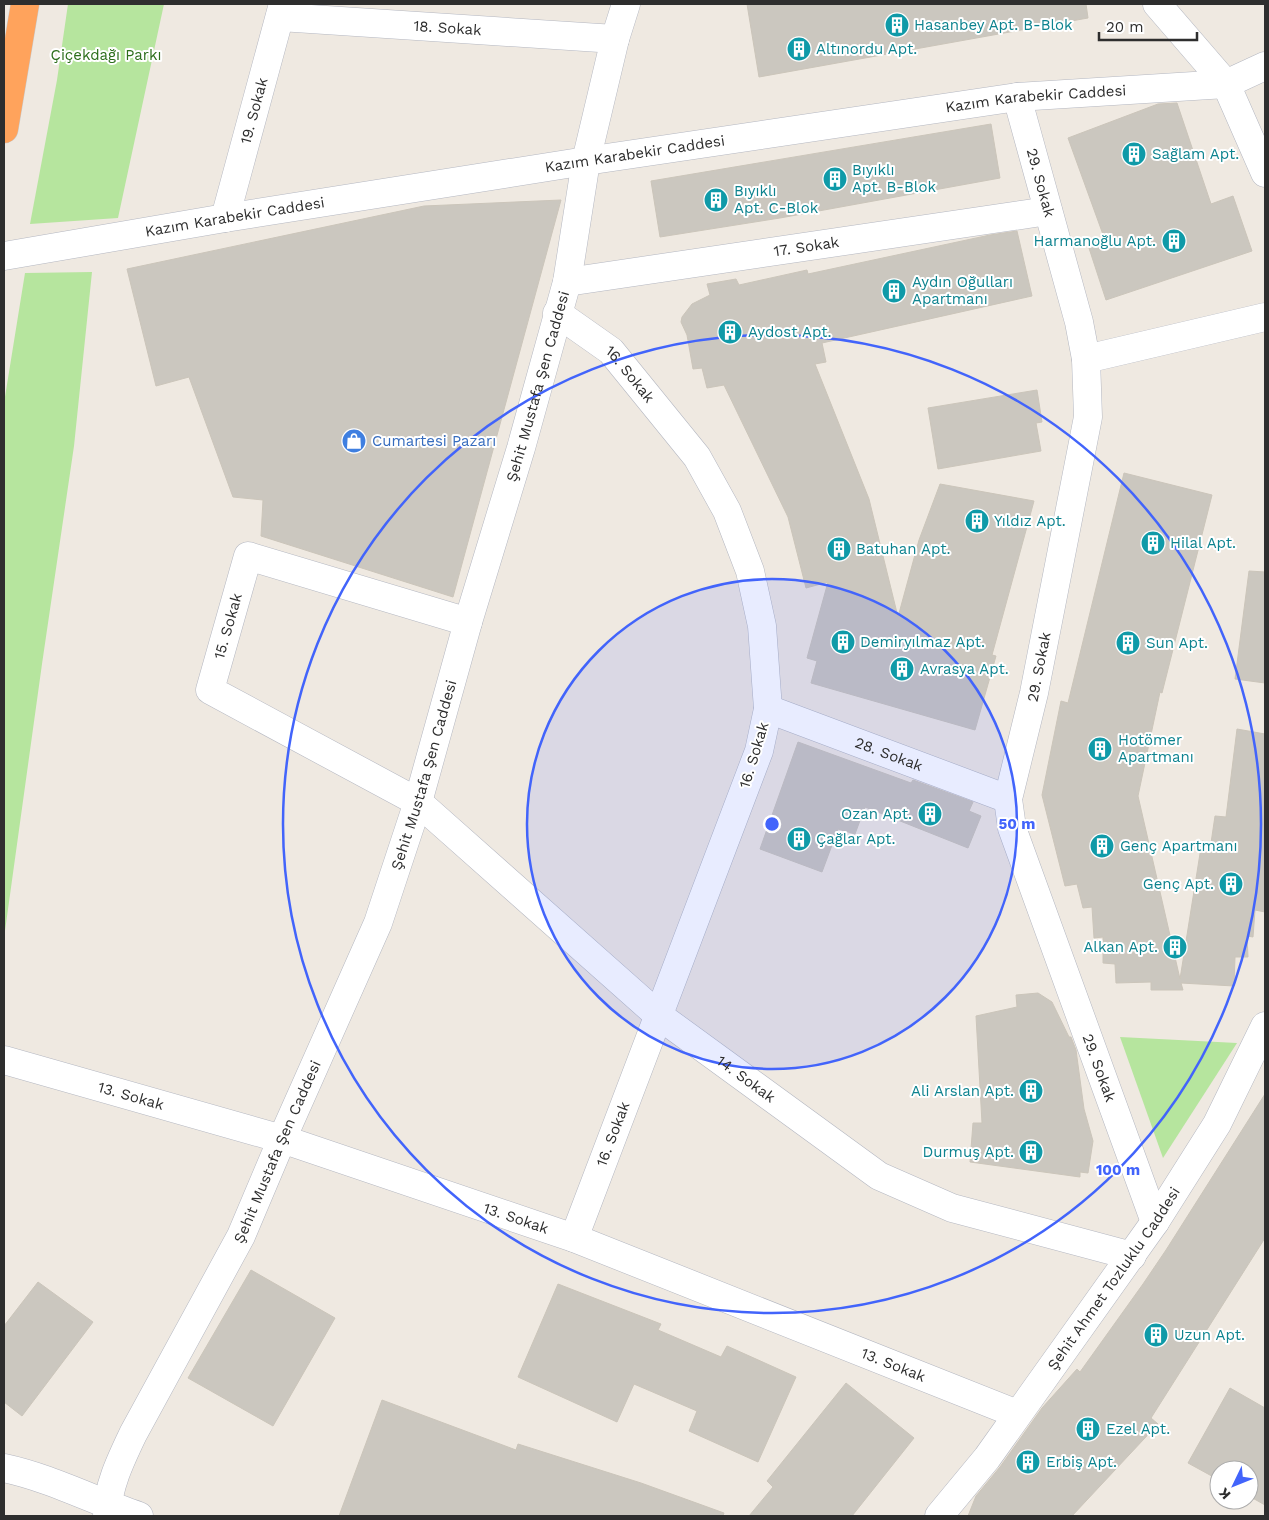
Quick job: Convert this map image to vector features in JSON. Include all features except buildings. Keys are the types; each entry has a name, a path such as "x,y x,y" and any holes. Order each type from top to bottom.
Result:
{"highway":[{"path":"4,129 25,4"}],"street":[{"name":"Şehit Mustafa Şen Caddesi","path":"107,1511 118,1467 133,1434 241,1236 282,1138 378,923 418,802 468,622 521,448 567,282 586,161 615,39 626,4"},
{"path":"1156,4 1226,84 1265,173"},
{"name":"18. Sokak","path":"281,10 615,39"},
{"name":"19. Sokak","path":"225,218 281,10"},
{"name":"Kazım Karabekir Caddesi","path":"4,256 225,218 586,161 1017,97 1226,84 1265,66"},
{"name":"29. Sokak","path":"1017,97 1079,322 1086,359 1088,418 1034,693 1008,799 1012,828 1155,1222"},
{"name":"17. Sokak","path":"567,282 1048,211"},
{"name":"16. Sokak","path":"557,313 611,351 697,457 727,511 750,571 760,617 768,709 758,751 574,1238"},
{"path":"1086,359 1265,317"},
{"name":"15. Sokak","path":"418,802 210,690 248,556 468,622"},
{"name":"28. Sokak","path":"768,709 1008,799"},
{"name":"14. Sokak","path":"418,802 658,1015 879,1176 952,1208 1132,1256"},
{"name":"Şehit Ahmet Tozluklu Caddesi","path":"939,1516 987,1458 1155,1222 1217,1124 1265,1026"},
{"name":"13. Sokak","path":"4,1060 282,1138 574,1238 1017,1414"},
{"path":"4,1468 29,1474 107,1511 139,1516"}],"green space":[{"name":"Çiçekdağı Parkı","path":"68,4 164,4 118,218 30,224 57,80"},
{"path":"92,272 74,446 4,938 4,403 25,273"},
{"path":"1120,1037 1237,1043 1163,1158"}],"place":[{"name":"Hasanbey Apt. B-Blok","path":"897,25"},
{"name":"Altınordu Apt.","path":"799,49"},
{"name":"Sağlam Apt.","path":"1134,154"},
{"name":"Bıyıklı Apt. B-Blok","path":"835,179"},
{"name":"Bıyıklı Apt. C-Blok","path":"716,200"},
{"name":"Harmanoğlu Apt.","path":"1174,241"},
{"name":"Aydın Oğulları Apartmanı","path":"894,291"},
{"name":"Aydost Apt.","path":"730,332"},
{"name":"Cumartesi Pazarı","path":"354,441"},
{"name":"Yıldız Apt.","path":"977,521"},
{"name":"Hilal Apt.","path":"1153,543"},
{"name":"Batuhan Apt.","path":"839,549"},
{"name":"Demiryılmaz Apt.","path":"843,642"},
{"name":"Sun Apt.","path":"1128,643"},
{"name":"Avrasya Apt.","path":"902,669"},
{"name":"Hotömer Apartmanı","path":"1100,749"},
{"name":"Ozan Apt.","path":"930,814"},
{"name":"Çağlar Apt.","path":"799,839"},
{"name":"Genç Apartmanı","path":"1102,846"},
{"name":"Genç Apt.","path":"1231,884"},
{"name":"Alkan Apt.","path":"1175,947"},
{"name":"Ali Arslan Apt.","path":"1031,1091"},
{"name":"Durmuş Apt.","path":"1031,1152"},
{"name":"Uzun Apt.","path":"1156,1335"},
{"name":"Ezel Apt.","path":"1088,1429"},
{"name":"Erbiş Apt.","path":"1028,1462"}]}
